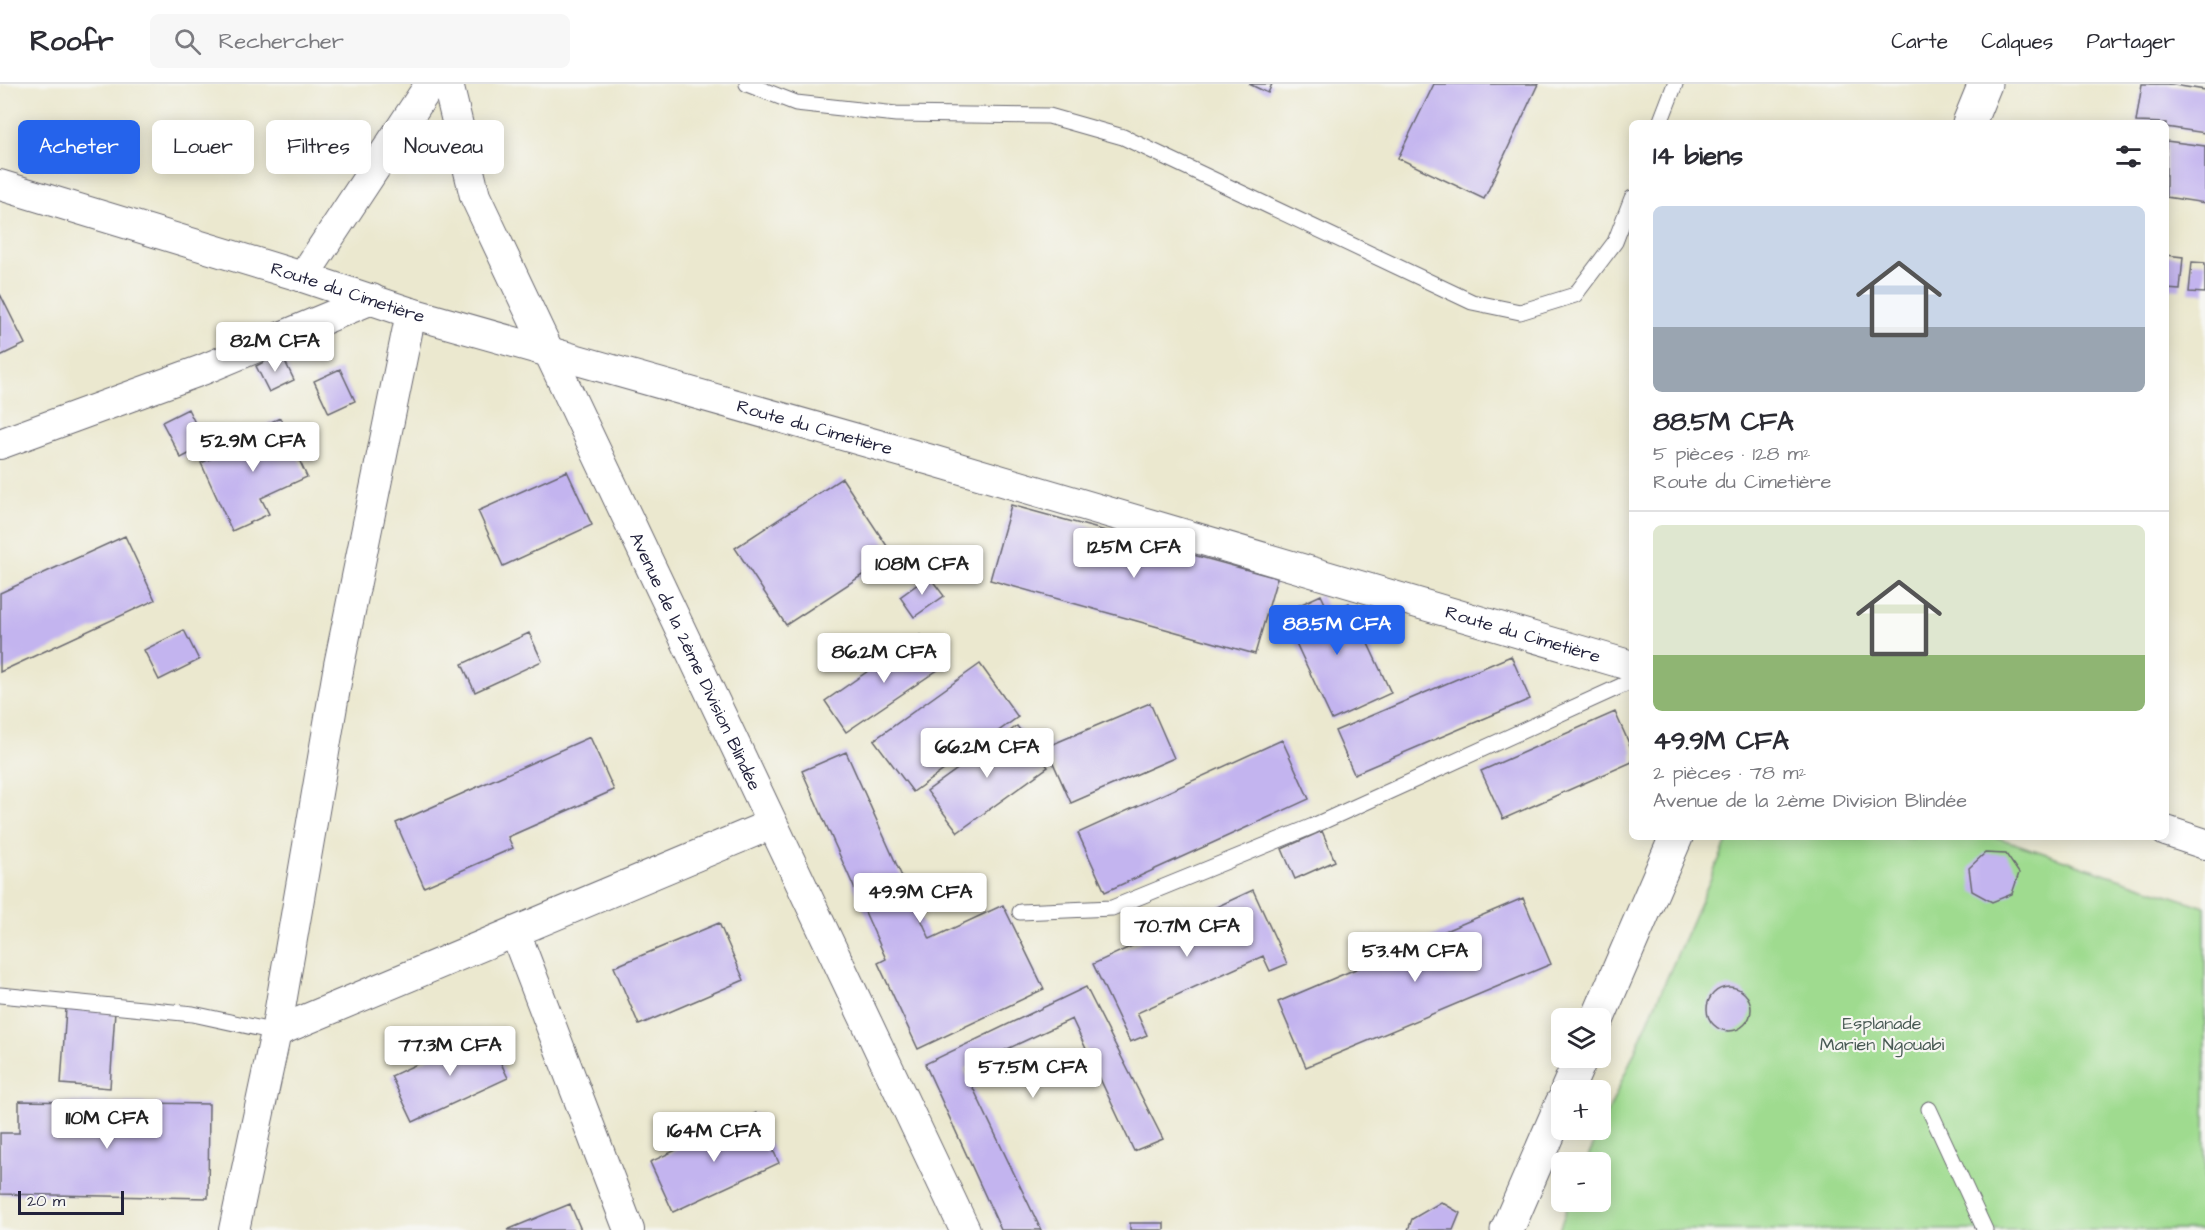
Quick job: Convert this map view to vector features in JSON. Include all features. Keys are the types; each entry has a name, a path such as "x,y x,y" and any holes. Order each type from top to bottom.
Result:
{"street":[{"path":"1970,120 1985,84"},
{"path":"303,277 433,85"},
{"name":"Avenue de la 2ème Division Blindée","path":"433,85 475,196 965,1230"},
{"name":"Route du Cimetière","path":"0,185 303,277 411,314 550,351 1629,665"},
{"path":"0,444 202,370 372,299"},
{"path":"234,1230 276,1032 339,665 411,314"},
{"path":"276,1032 772,824"},
{"path":"2169,832 2205,844"},
{"path":"1602,1008 1675,840"},
{"path":"515,932 629,1230"},
{"path":"1507,1230 1551,1128"}],"lane":[{"path":"747,84 796,103 896,114 1049,116 1123,137 1472,302 1520,312 1575,295 1615,242 1629,206"},
{"path":"1661,120 1675,84"},
{"path":"1020,912 1112,908 1313,826 1629,682"},
{"path":"0,995 194,1014 276,1032"},
{"path":"1929,1109 1985,1230"}],"green space":[{"name":"Esplanade Marien Ngouabi","path":"1728,840 2005,840 2205,907 2205,1230 1559,1230 1565,1212 1611,1212 1611,1152 1590,1152 1596,1140 1611,1140 1611,1105"}],"building":[{"path":"1249,84 1272,84 1268,93"},
{"path":"1434,84 1538,84 1484,199 1398,158"},
{"path":"2142,84 2167,84 2205,90 2205,133 2169,127 2169,120 2136,120"},
{"path":"2169,141 2205,146 2205,203 2169,197"},
{"path":"2169,255 2183,257 2180,290 2169,289"},
{"path":"2192,262 2205,263 2205,293 2189,292"},
{"path":"0,294 25,344 0,356"},
{"path":"281,353 294,380 269,392 256,366"},
{"path":"340,369 355,401 329,413 314,381"},
{"path":"188,409 206,445 181,458 162,422"},
{"path":"280,418 307,477 261,498 269,514 232,531 201,463 235,448 231,440"},
{"path":"567,471 592,525 503,566 478,511"},
{"path":"842,478 893,555 786,625 735,548"},
{"path":"1011,505 1277,578 1255,654 990,580"},
{"path":"125,536 155,600 0,672 0,593"},
{"path":"929,576 944,596 914,617 900,597"},
{"path":"1321,595 1329,612 1349,603 1391,693 1332,720 1282,613"},
{"path":"184,630 199,660 159,680 144,650"},
{"path":"529,633 542,661 475,692 462,664"},
{"path":"920,635 942,667 846,732 825,701"},
{"path":"1511,656 1530,699 1354,774 1335,731"},
{"path":"980,664 1018,717 913,792 874,740"},
{"path":"1150,703 1174,758 1071,803 1046,747"},
{"path":"1615,712 1629,743 1629,763 1503,819 1481,771"},
{"path":"1017,726 1048,767 958,832 927,791"},
{"path":"590,737 614,790 508,837 513,848 424,887 396,823"},
{"path":"1282,740 1309,799 1105,892 1078,833"},
{"path":"846,752 930,939 1003,905 1044,989 918,1049 878,963 886,959 802,771"},
{"path":"1322,831 1335,861 1295,879 1282,849"},
{"path":"1985,853 2006,854 2019,873 2012,894 1992,902 1972,891 1969,868"},
{"path":"1253,890 1287,964 1270,971 1263,956 1137,1013 1147,1035 1130,1042 1093,964"},
{"path":"1523,898 1551,964 1306,1067 1278,1002"},
{"path":"719,923 744,980 639,1025 614,967"},
{"path":"1086,987 1163,1139 1134,1151 1072,1019 964,1069 1041,1230 1001,1230 925,1064"},
{"path":"1729,987 1738,988 1745,993 1750,1000 1750,1018 1745,1025 1738,1030 1729,1031 1720,1030 1713,1025 1708,1018 1707,1009 1708,1000 1713,993 1720,988"},
{"path":"66,1008 115,1011 110,1088 61,1084"},
{"path":"486,1032 508,1078 413,1122 391,1076"},
{"path":"19,1101 209,1104 208,1198 0,1194 0,1133 19,1133"},
{"path":"756,1113 779,1163 673,1212 650,1162"},
{"path":"1441,1202 1460,1213 1453,1230 1408,1230 1412,1219"},
{"path":"570,1204 581,1230 507,1230"},
{"path":"1130,1223 1164,1223 1164,1230 1130,1230"}]}
